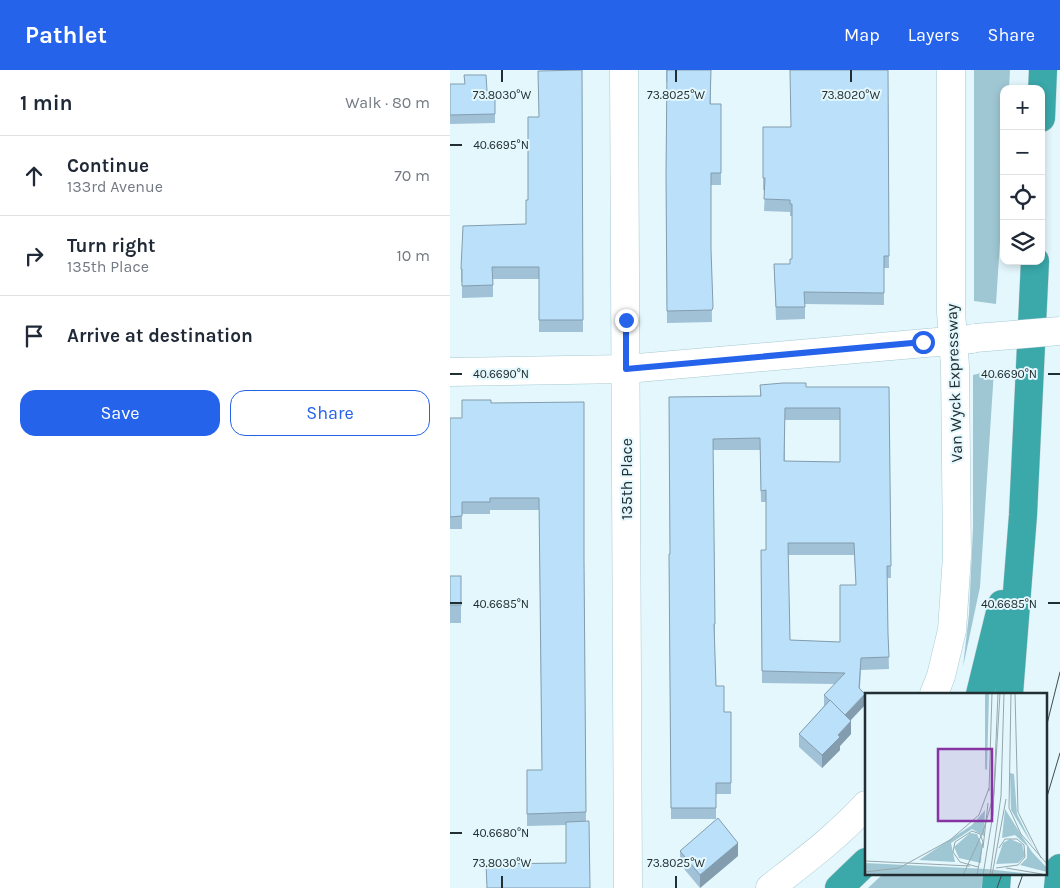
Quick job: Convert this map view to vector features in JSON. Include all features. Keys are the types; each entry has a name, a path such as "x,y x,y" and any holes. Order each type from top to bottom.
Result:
{"highway":[{"path":"1043,85 1044,70"},
{"path":"1009,693 1023,515 1035,265"},
{"path":"980,693 1023,515"},
{"path":"839,888 865,863"},
{"path":"1058,888 1060,868"}],"street":[{"name":"135th Place","path":"624,70 628,888"},
{"name":"Van Wyck Expressway","path":"934,693 941,676 952,630 957,556 955,366 964,339 951,312 951,70"},
{"path":"450,372 626,369 1060,331"},
{"path":"770,888 827,842 857,816 865,806"}],"shaded area":[{"path":"974,70 1010,70 1009,85 1000,85 1000,242 996,304 974,301"},
{"path":"994,370 980,587 963,667 969,614 973,528 973,375"},
{"path":"881,876 994,876 995,888 868,888"}],"building":[{"path":"582,70 583,320 539,320 539,267 492,267 493,285 462,286 463,226 526,224 526,200 528,200 528,117 539,117 538,71"},
{"path":"667,70 711,70 710,104 721,104 721,173 711,173 712,310 667,311"},
{"path":"790,70 888,70 889,256 884,256 884,293 804,292 805,307 776,307 774,264 790,264 790,259 792,259 792,204 790,204 790,200 764,199 763,127 791,127"},
{"path":"464,75 486,75 487,91 495,91 495,114 450,115 450,84 465,84"},
{"path":"806,383 806,387 889,387 891,566 887,566 889,657 861,658 859,688 865,694 845,715 824,695 845,673 762,671 761,550 766,550 766,490 761,491 760,438 713,439 716,686 724,686 724,712 731,712 731,783 716,783 716,808 671,808 669,397 761,396 760,385","holes":["785,408 840,408 840,462 784,461","788,543 854,543 856,585 840,585 840,642 790,640"]},
{"path":"462,400 491,400 491,403 584,402 586,812 527,814 527,770 542,770 539,498 490,498 490,502 462,502 462,516 450,517 450,418 462,418"},
{"path":"450,576 461,576 461,605 450,605"},
{"path":"830,700 851,721 838,735 840,737 822,755 799,734"},
{"path":"718,818 738,843 700,875 680,851"},
{"path":"589,821 590,888 487,888 486,864 566,863 566,822"}],"tram line":[{"path":"1048,720 1060,672"},
{"path":"1048,793 1060,753"},
{"path":"997,888 1001,876"},
{"path":"1018,888 1022,876"}],"route":[{"path":"626,320 626,369 923,342"}]}
